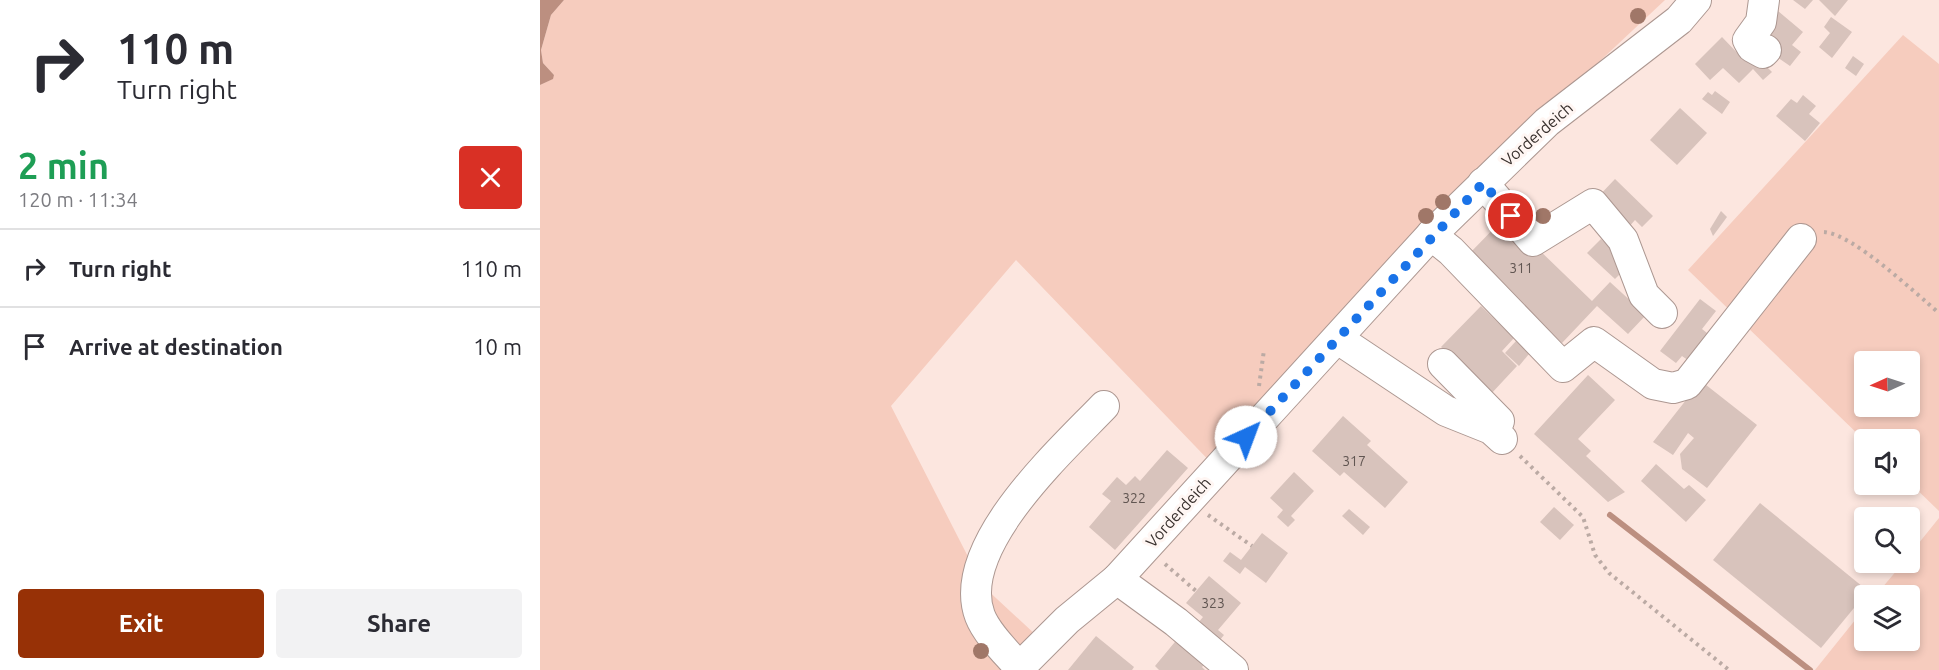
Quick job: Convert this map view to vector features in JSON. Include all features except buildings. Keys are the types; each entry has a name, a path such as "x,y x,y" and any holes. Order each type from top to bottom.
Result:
{"street":[{"name":"Vorderdeich","path":"1018,668 1067,620 1117,579 1431,235 1483,183 1547,122 1679,20 1696,0"},
{"path":"1764,0 1761,22 1748,40 1752,47 1763,53 1766,50"},
{"path":"1483,183 1533,241 1593,204 1623,240 1644,295 1662,313"},
{"path":"1431,235 1451,251 1563,367 1594,342 1653,384 1673,388 1687,384 1802,239"},
{"path":"1338,339 1446,411 1491,429 1500,430"},
{"path":"1443,364 1500,430"},
{"path":"1018,668 980,617 976,580 992,539 1023,491 1104,406"},
{"path":"1117,579 1176,622 1233,670"}],"path":[{"path":"1802,239 1815,231 1832,232 1858,247 1939,313"},
{"path":"1500,430 1583,517 1595,555 1609,573 1729,670"},
{"path":"1188,500 1252,546"},
{"path":"1146,548 1196,591"}],"shaded area":[{"path":"540,0 564,0 551,15 541,50 543,63 554,75 553,79 540,85"},
{"path":"564,0 1665,0 1437,214 1221,473 1016,260 891,406 983,586 1037,636 1007,670 540,670 540,85 552,79 554,75 543,63 541,50 551,15"},
{"path":"1903,35 1939,64 1939,511 1920,493 1920,429 1854,430 1688,270"},
{"path":"1939,518 1939,670 1815,670 1854,621 1854,651 1920,651 1920,585 1884,585 1895,573 1920,573 1920,542"}],"waterway":[{"path":"1610,515 1810,670"}],"route":[{"path":"1246,437 1431,235 1483,183 1511,216"}]}
